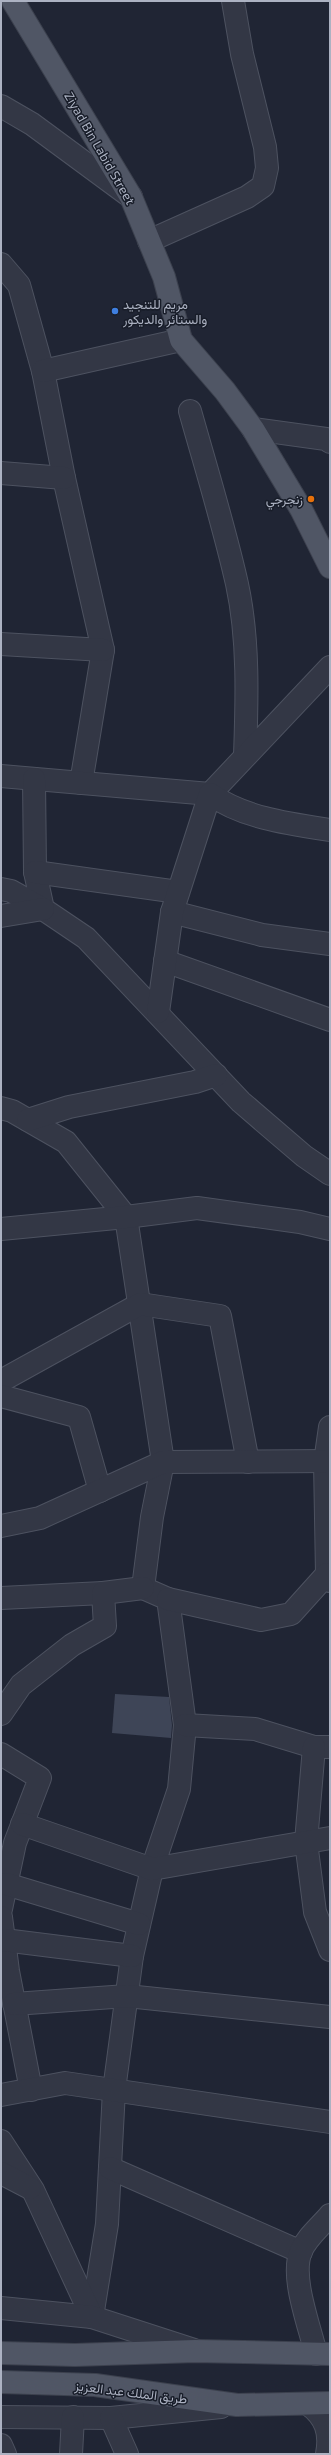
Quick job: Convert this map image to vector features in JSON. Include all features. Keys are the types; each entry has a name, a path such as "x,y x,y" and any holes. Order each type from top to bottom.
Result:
{"main road":[{"name":"Ziyad Bin Labid Street","path":"12,1 131,197 164,278 181,340 225,391 253,429 302,509 330,567"},
{"path":"1,2353 75,2355 195,2351 323,2354"},
{"name":"طريق الملك عبد العزيز","path":"1,2382 95,2385 237,2405 330,2403"}],"street":[{"path":"149,241 247,197 263,186 268,168 265,147 242,54 233,1"},
{"path":"1,106 32,124 131,197"},
{"path":"1,264 19,285 43,371 64,478 103,650 82,783"},
{"path":"43,371 181,340"},
{"path":"190,411 237,585 244,644 246,694 245,756"},
{"path":"253,429 326,439 330,442"},
{"path":"1,473 64,478"},
{"path":"1,644 103,650"},
{"path":"158,1012 175,902 210,794 330,667"},
{"path":"1,776 210,794 224,805 287,823 330,830"},
{"path":"34,779 35,872 43,909"},
{"path":"35,872 175,902 262,935 330,944"},
{"path":"1,889 11,891 43,909 86,938 252,1112 304,1156 330,1174"},
{"path":"1,916 43,909"},
{"path":"165,961 330,1020"},
{"path":"28,1120 76,1106 195,1082 216,1075"},
{"path":"1,1108 28,1120 66,1142 126,1217 163,1462 152,1517 143,1588"},
{"path":"1,1229 126,1217 197,1208 300,1222 330,1229"},
{"path":"1,1381 140,1304 220,1316 248,1462"},
{"path":"1,1396 79,1417 100,1491"},
{"path":"1,1596 103,1593 143,1588 168,1599 261,1620 291,1614 328,1578 327,1462 330,1427"},
{"path":"1,1526 40,1518 163,1462 327,1462"},
{"path":"1,1714 21,1685 72,1645 105,1626 103,1593"},
{"path":"92,2317 107,2224 114,2090 132,1956 152,1869 179,1790 185,1725 168,1599"},
{"path":"185,1725 254,1729 322,1747 306,1842 315,1912 330,1950"},
{"path":"1,1754 40,1778 22,1824 6,1859 6,1884 1,1909"},
{"path":"22,1824 152,1869 330,1838"},
{"path":"6,1884 139,1924"},
{"path":"1,1917 14,2004 31,2090"},
{"path":"4,1940 132,1956"},
{"path":"14,2004 127,1996 330,2017"},
{"path":"1,2095 65,2083 330,2122"},
{"path":"1,2141 33,2190 92,2317"},
{"path":"110,2168 301,2252"},
{"path":"1,2173 33,2190"},
{"path":"323,2354 297,2273 301,2252 312,2234 330,2215"},
{"path":"1,2308 92,2317 195,2351"},
{"path":"308,2404 317,2410 327,2426 329,2443 327,2454"},
{"name":"طريق الملك عبد العزيز","path":"1,2417 110,2418 237,2405"},
{"path":"71,2454 73,2417"},
{"path":"110,2418 127,2454"},
{"path":"1,2445 5,2454"}],"building":[{"path":"115,1694 169,1697 172,1725 171,1738 112,1733"}],"place":[{"name":"مريم للتنجيد والستائر والديكور","path":"115,311"},
{"name":"زنجرجي","path":"311,499"}]}
